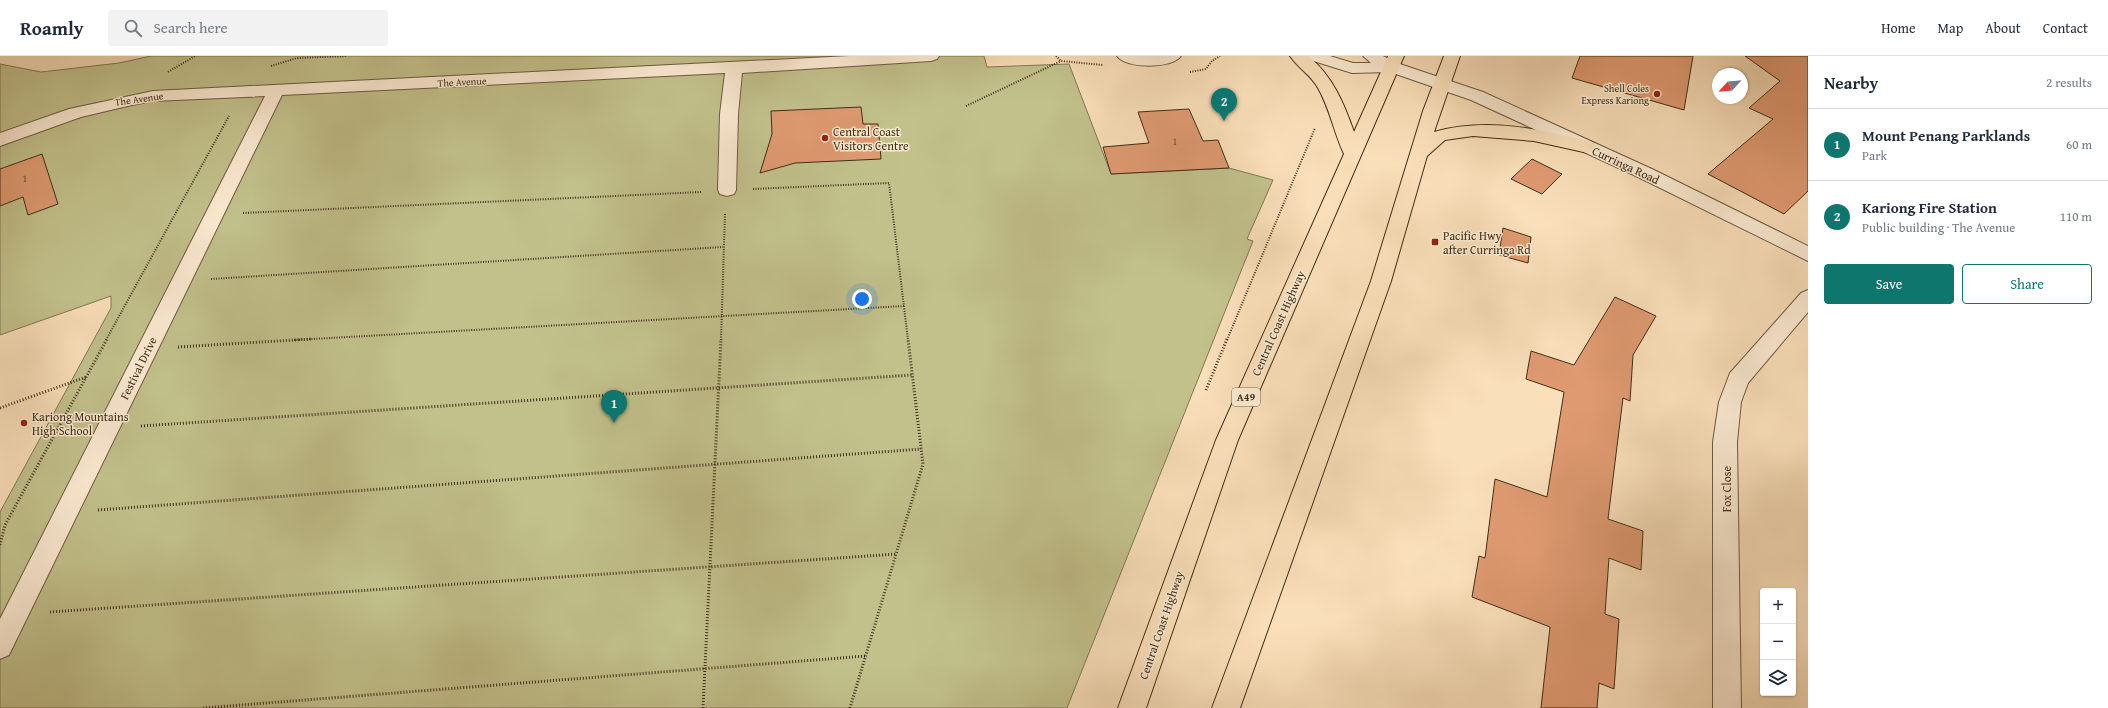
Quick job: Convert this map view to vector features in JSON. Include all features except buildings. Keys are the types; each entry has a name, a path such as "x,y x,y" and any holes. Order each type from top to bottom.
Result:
{"highway":[{"path":"1298,56 1316,71 1323,81 1339,116 1352,153"},
{"path":"1226,708 1381,280 1408,193 1430,110 1452,56"},
{"name":"Central Coast Highway","path":"1132,708 1227,440 1352,153 1394,61"},
{"path":"1418,154 1438,137 1457,132 1492,131 1528,134 1558,139 1588,147"}],"street":[{"name":"The Avenue","path":"0,140 44,122 117,102 153,96 734,68 931,56"},
{"path":"1124,57 1153,62 1173,56"},
{"path":"1313,56 1352,68 1394,61"},
{"path":"1371,56 1394,61"},
{"name":"Curringa Road","path":"1394,61 1441,83 1477,96 1588,147 1808,254"},
{"path":"727,190 729,114 734,68"},
{"name":"Festival Drive","path":"0,646 276,90"},
{"name":"Fox Close","path":"1727,708 1726,442 1730,402 1738,379 1808,298"}],"path":[{"path":"0,545 5,525 252,76 276,64 297,58 347,56"},
{"path":"966,106 1061,61"},
{"path":"1206,390 1316,126"},
{"path":"213,217 238,213 890,183 923,464 850,708"},
{"path":"703,708 716,465 722,316 723,247 727,190"},
{"path":"181,281 723,247"},
{"path":"148,348 904,306"},
{"path":"108,428 912,375"},
{"path":"0,408 87,377"},
{"path":"66,513 921,450"},
{"path":"0,526 5,525"},
{"path":"15,615 896,554"},
{"path":"203,708 866,656"}],"shaded area":[{"path":"151,56 984,56 987,67 1069,64 1111,174 1229,168 1273,180 1247,239 1253,241 1067,708 0,708 0,512 111,308 111,296 0,335 0,64 41,72 119,63"}],"place":[{"name":"Shell Coles Express Kariong","path":"1657,94"},
{"name":"Kariong Fire Station","path":"1224,121"},
{"name":"Central Coast Visitors Centre","path":"825,138"},
{"name":"Pacific Hwy after Curringa Rd","path":"1435,242"},
{"name":"Kariong Mountains High School","path":"24,423"},
{"name":"Mount Penang Parklands","path":"614,423"}]}
